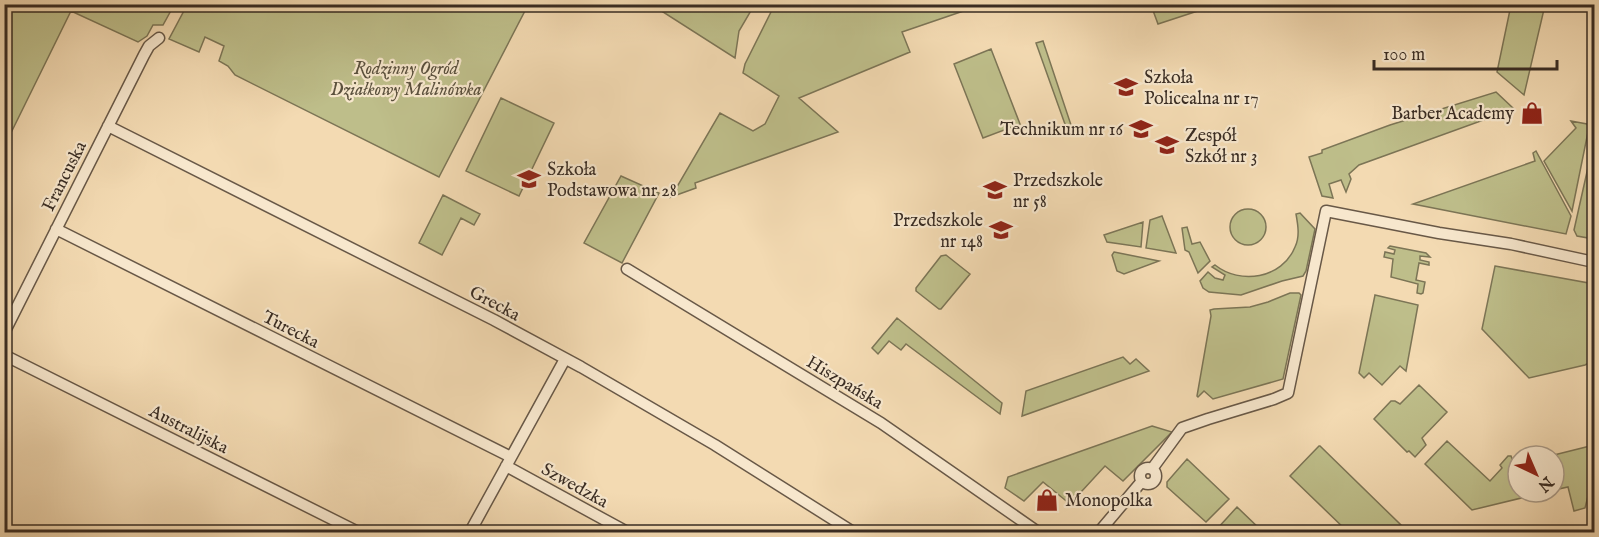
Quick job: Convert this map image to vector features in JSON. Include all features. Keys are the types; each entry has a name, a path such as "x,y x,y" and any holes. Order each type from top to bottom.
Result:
{"street":[{"name":"Francuska","path":"4,333 144,55 149,46 159,38"},
{"name":"Grecka","path":"108,126 489,318 565,359 716,445 853,532"},
{"path":"1099,532 1142,482 1139,476 1141,470 1148,467 1152,469 1182,428 1288,393 1326,210 1439,233 1511,244 1594,262"},
{"name":"Turecka","path":"56,229 509,461"},
{"name":"Hiszpańska","path":"627,269 880,423 1038,532"},
{"name":"Australijska","path":"4,355 358,532"},
{"path":"470,532 565,359"},
{"name":"Szwedzka","path":"509,461 627,532"}],"green space":[{"path":"5,4 174,5 163,25 153,25 147,36 138,42 71,11 5,145"},
{"path":"750,4 752,9 739,31 735,58 652,5"},
{"path":"1151,4 1216,5 1158,24"},
{"name":"Rodzinny Ogród Działkowy Malinówka","path":"187,5 528,5 439,177 235,75 228,66 219,61 224,46 205,37 199,52 169,39"},
{"path":"780,5 981,5 902,32 910,52 799,98 838,132 695,183 696,188 671,197 720,113 753,131 765,124 779,96 743,73 745,64 772,10"},
{"path":"1511,5 1545,5 1524,95 1497,72"},
{"path":"1043,41 1071,125 1066,127 1036,43"},
{"path":"991,49 1020,124 983,138 954,64"},
{"path":"1496,92 1514,109 1359,165 1349,174 1351,179 1346,192 1341,180 1329,184 1333,198 1322,196 1309,157 1390,125"},
{"path":"501,98 554,123 519,196 466,171"},
{"path":"1571,121 1587,124 1589,127 1572,211 1544,161 1576,128"},
{"path":"1593,145 1594,239 1577,236 1574,230"},
{"path":"1536,151 1571,216 1566,234 1413,204 1535,161 1533,153"},
{"path":"621,176 659,193 622,263 584,243"},
{"path":"443,195 480,214 474,225 461,218 442,255 419,243"},
{"path":"1248,209 1261,214 1266,227 1261,240 1248,245 1235,240 1230,227 1235,214"},
{"path":"1300,213 1315,229 1303,276 1241,295 1209,292 1203,288 1200,281 1208,272 1215,278 1223,280 1225,275 1212,267 1215,265 1236,275 1248,277 1260,276 1281,266 1289,258 1297,243 1296,214"},
{"path":"1162,216 1176,253 1146,248 1150,220"},
{"path":"1143,222 1141,247 1107,242 1104,235"},
{"path":"1187,227 1192,244 1200,242 1210,261 1198,273 1189,252 1185,250 1182,228"},
{"path":"1390,246 1426,253 1430,257 1420,256 1420,260 1429,262 1429,265 1419,263 1416,280 1425,282 1423,293 1417,293 1418,284 1391,277 1393,259 1384,257 1385,252 1394,254 1395,250 1388,248"},
{"path":"1114,252 1159,261 1124,274 1117,271 1112,255"},
{"path":"946,255 970,274 939,309 916,291 916,288 941,256"},
{"path":"1495,266 1594,284 1594,360 1585,365 1529,378 1482,329"},
{"path":"1290,293 1301,295 1283,379 1213,399 1204,391 1198,397 1211,316 1210,310 1250,307"},
{"path":"1375,295 1418,305 1406,371 1400,366 1382,385 1369,373 1364,378 1359,373"},
{"path":"897,318 1002,403 1000,414 906,344 901,350 889,341 878,354 872,348"},
{"path":"1123,357 1130,364 1136,359 1149,371 1022,416 1026,391"},
{"path":"1419,385 1447,412 1422,438 1426,445 1415,457 1374,419 1391,401 1400,404"},
{"path":"1152,426 1172,432 1123,481 1105,466 1070,504 1043,482 1024,501 1005,488 1008,477"},
{"path":"1447,441 1490,481 1502,468 1500,465 1506,458 1506,502 1472,510 1425,464"},
{"path":"1594,445 1594,472 1585,508 1574,511 1568,487 1566,487 1566,452"},
{"path":"1319,446 1401,525 1391,532 1348,532 1290,476"},
{"path":"1187,459 1229,499 1206,522 1167,487 1167,482"},
{"path":"1237,507 1263,532 1221,532 1217,529"}],"place":[{"name":"Szkoła Policealna nr 17","path":"1126,87"},
{"name":"Barber Academy","path":"1532,113"},
{"name":"Technikum nr 16","path":"1141,129"},
{"name":"Zespół Szkół nr 3","path":"1167,145"},
{"name":"Szkoła Podstawowa nr 28","path":"529,179"},
{"name":"Przedszkole nr 58","path":"995,190"},
{"name":"Przedszkole nr 148","path":"1001,230"},
{"name":"Monopolka","path":"1047,500"}]}
